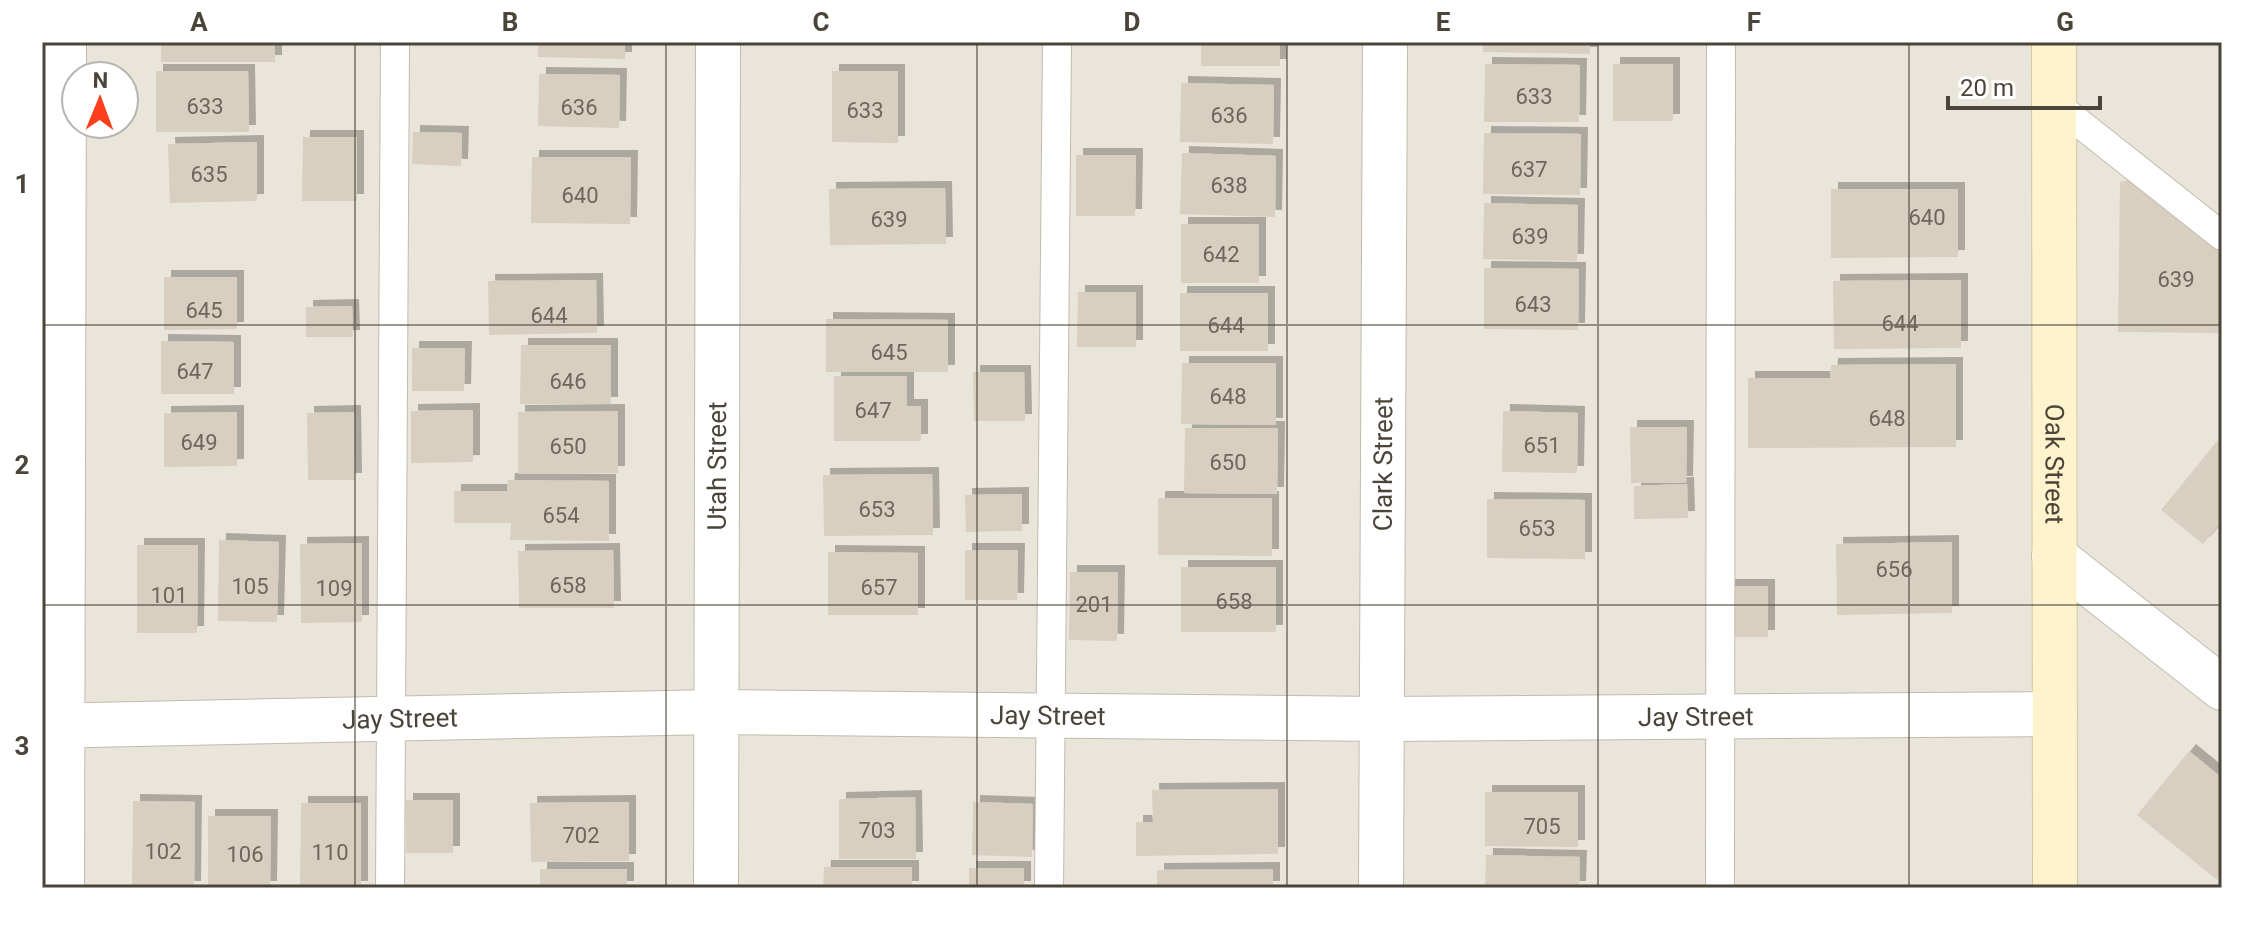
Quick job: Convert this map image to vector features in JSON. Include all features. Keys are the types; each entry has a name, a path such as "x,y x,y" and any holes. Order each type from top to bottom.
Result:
{"main road":[{"name":"Oak Street","path":"2054,42 2055,888"}],"street":[{"path":"62,888 52,725 64,42"},
{"name":"Utah Street","path":"716,888 718,42"},
{"name":"Clark Street","path":"1381,888 1385,42"},
{"path":"2054,556 2222,688"},
{"name":"Jay Street","path":"52,725 715,712 1382,719 2055,714"}],"lane":[{"path":"390,888 395,42"},
{"path":"1049,888 1057,42"},
{"path":"1720,888 1721,42"},
{"path":"2054,103 2222,236"}],"shaded area":[{"path":"42,42 2222,42 2222,888 42,888"}],"building":[{"path":"161,42 275,42 275,62 161,62"},
{"path":"538,42 625,42 625,59 538,57"},
{"path":"1201,42 1280,42 1280,66 1201,66"},
{"path":"1483,42 1590,42 1590,54 1483,52"},
{"path":"1485,64 1580,65 1579,122 1484,122"},
{"path":"1613,64 1673,64 1673,121 1613,121"},
{"path":"156,71 248,71 249,132 156,132"},
{"path":"832,71 898,71 898,143 832,142"},
{"path":"539,74 620,75 619,128 538,126"},
{"path":"1181,83 1274,85 1273,144 1180,142"},
{"path":"413,132 462,133 461,166 412,164"},
{"path":"1484,133 1581,134 1580,195 1483,194"},
{"path":"303,137 357,137 357,201 302,201"},
{"path":"257,142 257,201 170,203 168,144"},
{"path":"1182,153 1276,156 1275,217 1180,214"},
{"path":"1076,155 1136,155 1135,216 1076,216"},
{"path":"532,157 631,157 630,224 531,223"},
{"path":"2131,179 2222,249 2222,333 2118,332 2120,182"},
{"path":"945,188 946,244 830,245 829,189"},
{"path":"1831,189 1958,189 1958,257 1831,258"},
{"path":"1484,203 1578,205 1577,261 1483,259"},
{"path":"1181,224 1259,224 1259,283 1181,283"},
{"path":"1484,268 1579,269 1578,330 1484,329"},
{"path":"164,277 237,277 237,329 164,330"},
{"path":"596,280 597,333 489,335 488,281"},
{"path":"1961,280 1961,348 1834,349 1833,281"},
{"path":"1078,292 1136,292 1136,347 1077,347"},
{"path":"1180,293 1268,293 1268,351 1180,351"},
{"path":"352,306 353,337 306,337 306,307"},
{"path":"826,319 948,320 948,372 826,372"},
{"path":"161,341 234,342 234,394 161,394"},
{"path":"521,345 611,345 611,404 520,404"},
{"path":"412,348 465,348 464,391 412,391"},
{"path":"1182,363 1276,363 1276,425 1181,424"},
{"path":"1956,364 1956,447 1748,448 1748,378 1830,378 1831,365"},
{"path":"973,372 1024,372 1025,421 974,421"},
{"path":"834,376 907,376 907,406 921,406 921,441 834,441"},
{"path":"473,410 473,462 411,463 411,411"},
{"path":"618,411 618,473 518,474 518,412"},
{"path":"1503,411 1578,413 1577,473 1502,472"},
{"path":"237,412 237,466 164,467 164,413"},
{"path":"354,412 355,480 308,480 307,413"},
{"path":"1630,427 1687,427 1686,483 1631,483"},
{"path":"1185,428 1278,428 1277,494 1184,493"},
{"path":"2222,435 2222,521 2203,544 2161,510"},
{"path":"932,474 933,535 824,536 823,475"},
{"path":"508,480 609,481 609,541 510,540 511,523 454,523 454,491 507,491"},
{"path":"1687,484 1688,518 1634,519 1634,486"},
{"path":"1022,494 1022,531 966,532 965,495"},
{"path":"1158,498 1272,498 1272,556 1158,555"},
{"path":"1487,499 1585,500 1585,559 1487,558"},
{"path":"219,540 279,542 277,622 218,621"},
{"path":"1952,542 1952,613 1837,615 1836,544"},
{"path":"362,543 362,622 301,623 300,544"},
{"path":"137,545 198,545 197,633 137,633"},
{"path":"613,550 614,608 519,608 518,551"},
{"path":"965,550 1018,550 1017,600 965,600"},
{"path":"828,552 918,553 918,615 828,615"},
{"path":"1181,567 1276,567 1276,632 1181,632"},
{"path":"1070,572 1118,572 1117,641 1069,640"},
{"path":"1727,586 1768,586 1768,637 1728,637"},
{"path":"2189,751 2222,778 2222,874 2217,880 2137,815"},
{"path":"1278,789 1278,854 1136,856 1136,822 1153,822 1152,790"},
{"path":"1485,792 1578,792 1578,847 1485,846"},
{"path":"915,797 916,859 839,859 839,799"},
{"path":"406,800 453,800 453,853 406,853"},
{"path":"133,801 195,802 194,888 132,888"},
{"path":"629,802 629,861 531,862 530,803"},
{"path":"973,802 1033,804 1032,857 972,855"},
{"path":"301,803 361,803 361,888 300,888"},
{"path":"208,816 271,816 270,888 208,888"},
{"path":"1486,855 1580,857 1579,888 1485,888"},
{"path":"824,867 912,867 912,888 823,888"},
{"path":"969,868 1024,868 1024,888 969,888"},
{"path":"540,869 627,869 627,888 540,888"},
{"path":"1273,869 1273,888 1157,888 1157,870"}]}
